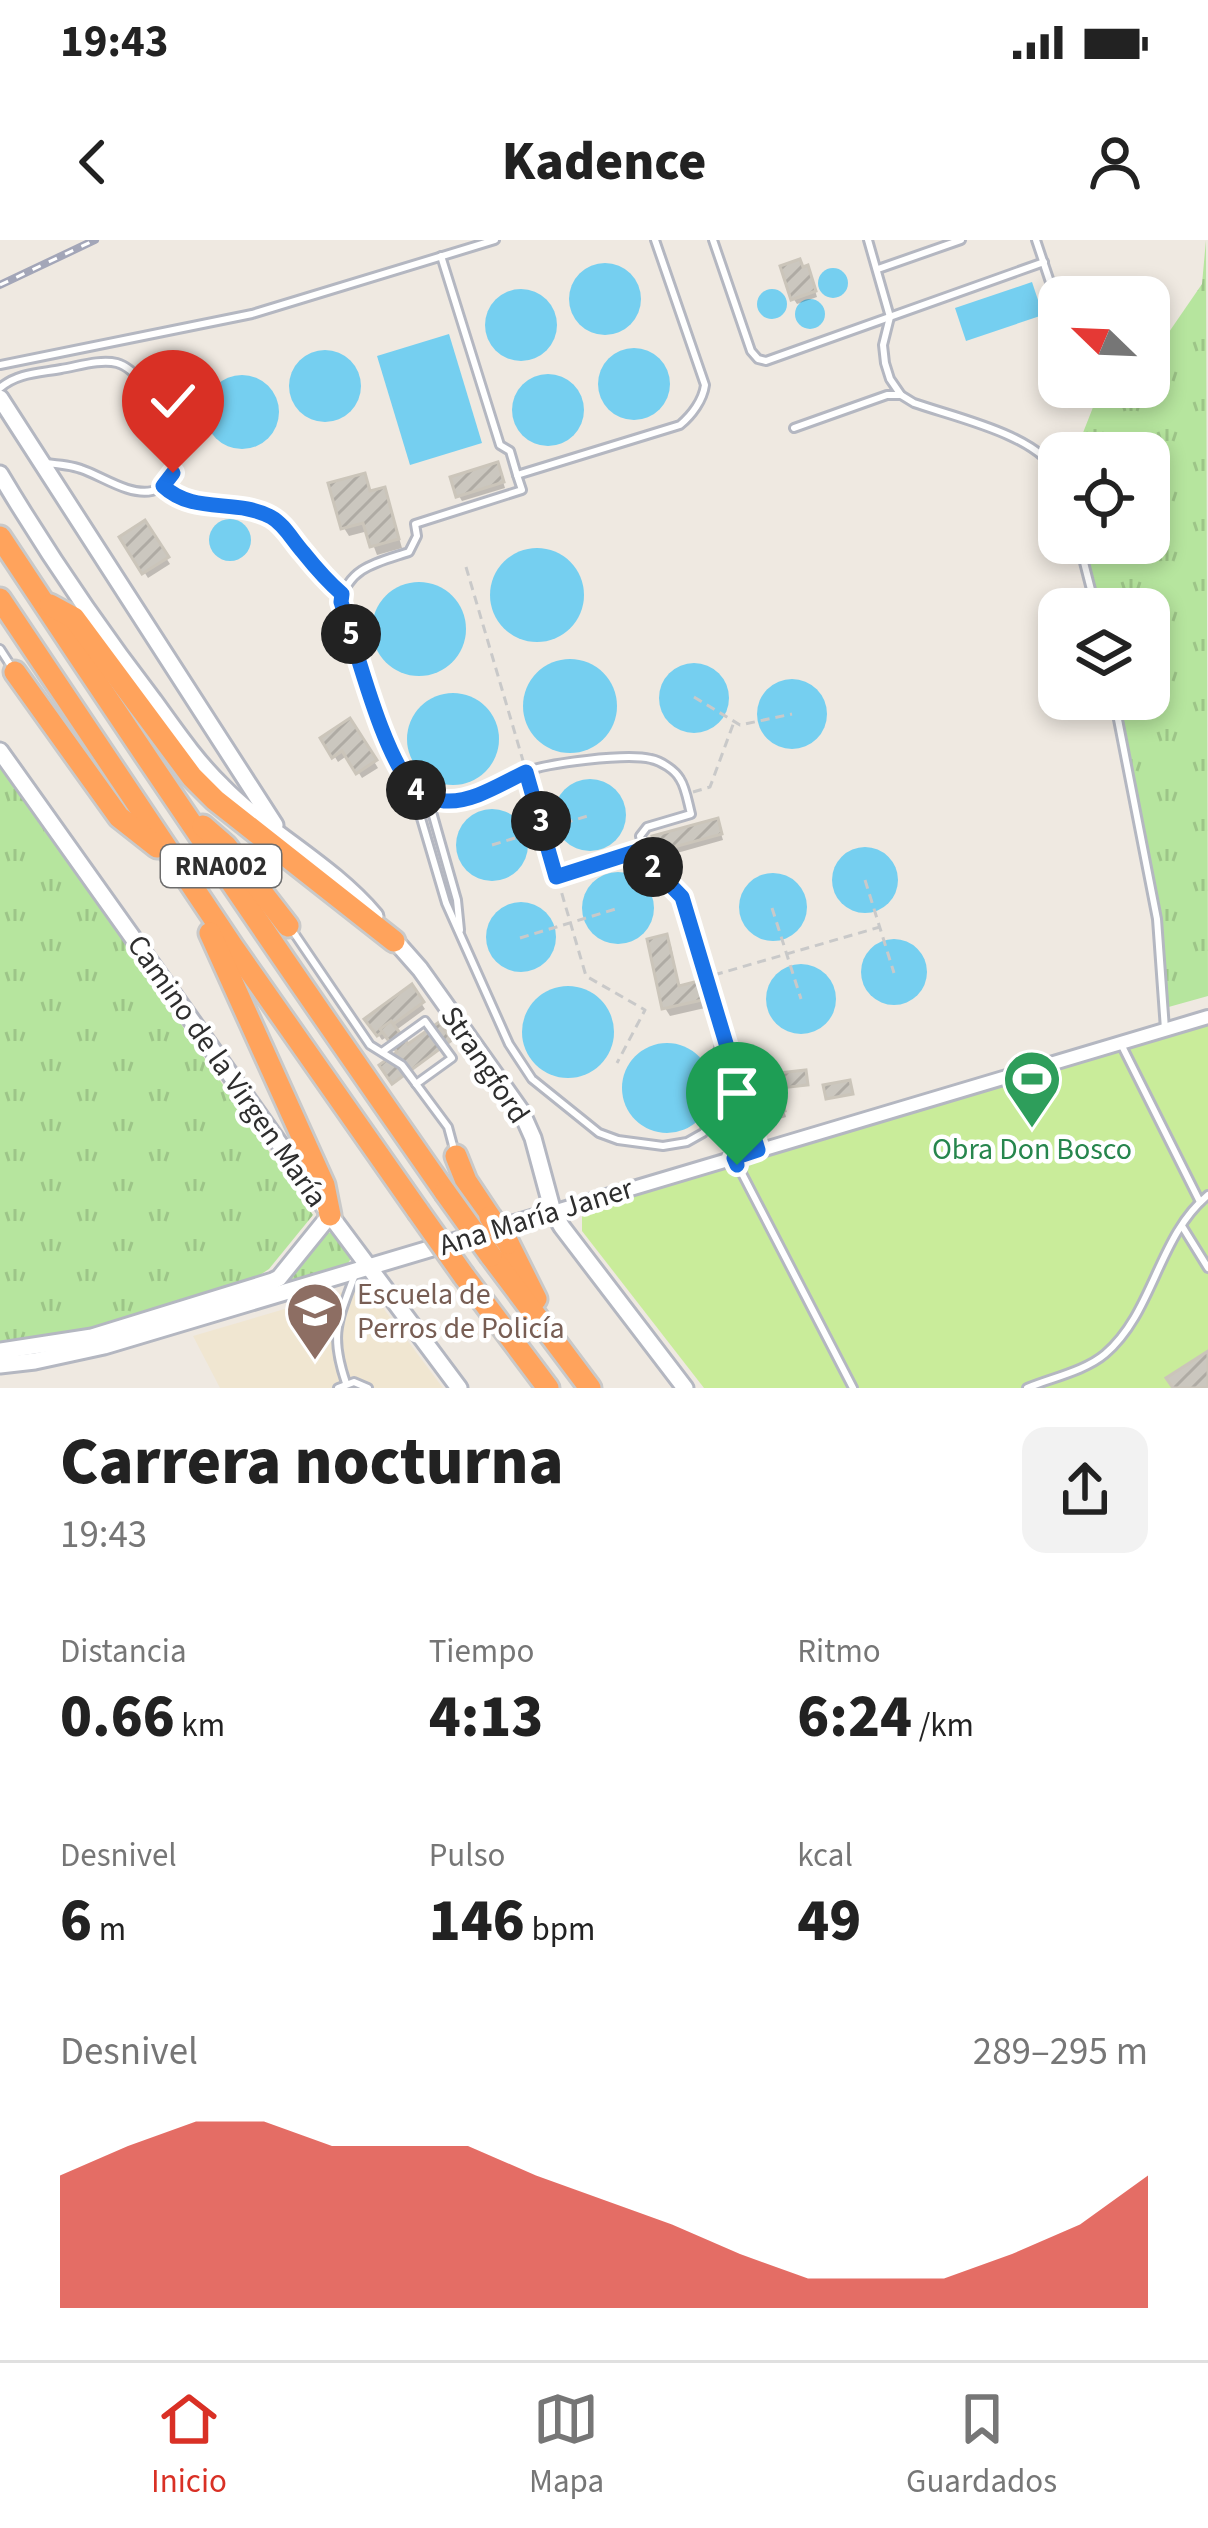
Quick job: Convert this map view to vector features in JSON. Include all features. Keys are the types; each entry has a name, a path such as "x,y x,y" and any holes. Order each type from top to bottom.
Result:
{"highway":[{"name":"RNA002","path":"0,537 260,928 445,1192 500,1250"},
{"name":"RNA002","path":"0,599 178,866 464,1276 548,1388"},
{"path":"42,600 74,618 192,777 215,800 394,940"},
{"path":"15,672 119,817 178,866 324,1185 330,1215"},
{"path":"186,812 226,846 288,926"},
{"path":"456,1156 490,1217 500,1250 590,1388"}],"street":[{"name":"Strangford","path":"0,398 280,833"},
{"name":"Strangford","path":"0,474 109,642 196,757 243,807 358,897 420,969 521,1111 553,1212 575,1247 685,1388"},
{"name":"Camino de la Virgen María","path":"0,751 330,1215 362,1269 459,1388"},
{"name":"Ana María Janer","path":"0,1351 104,1346 1208,1017"},
{"name":"Ana María Janer","path":"0,1365 273,1281 330,1215"}],"lane":[{"path":"0,364 252,314 495,240"},
{"path":"517,475 680,425 704,394 705,385 656,240"},
{"path":"713,240 751,351 766,361 1044,262"},
{"path":"868,240 890,316 883,345 885,363 901,395 1025,442 1038,452"},
{"path":"878,269 961,240"},
{"path":"1036,240 1048,276"},
{"path":"441,256 500,446 510,451 522,490 415,524 417,536 409,552 362,568 342,594 390,751 419,793 442,801 466,799 547,766 630,757 653,759 670,768 681,780 691,814 646,827 640,836 646,860 682,897 758,1150"},
{"path":"0,388 20,376 105,362 126,367 168,422 176,455 173,473 163,486 151,491 135,490 76,466 41,462"},
{"path":"794,428 887,395 901,395"},
{"path":"163,486 190,503 258,512 277,520 342,594"},
{"path":"0,649 15,672"},
{"path":"1118,720 1157,920 1165,1029"},
{"path":"419,793 418,808 460,939 520,1065 532,1079 609,1138 663,1146 687,1142 704,1133 717,1114 722,1100 717,1055 725,1040"},
{"path":"288,926 370,1045 402,1065 416,1084 451,1132 456,1156"},
{"path":"382,1052 425,1021 452,1058 416,1084"},
{"path":"1120,1041 1200,1202"},
{"path":"734,1158 853,1388"},
{"path":"1027,1388 1094,1361 1112,1347 1134,1319 1182,1226 1208,1196"},
{"path":"1182,1226 1208,1268"},
{"path":"346,1383 335,1350 339,1321 362,1269"},
{"path":"338,1388 354,1382 368,1388"}],"path":[{"path":"466,567 586,976 645,1010 617,1063"},
{"path":"694,698 740,725 792,714"},
{"path":"685,794 710,787 734,721"},
{"path":"492,845 591,815"},
{"path":"556,877 644,849"},
{"path":"866,880 894,973"},
{"path":"520,938 619,908"},
{"path":"772,908 801,999"},
{"path":"706,977 880,927"}],"shaded area":[{"name":"Escuela de Perros de Policía","path":"366,1285 443,1388 220,1388 193,1336"}],"green space":[{"path":"1206,240 1208,996 1165,1008 1157,919 1118,720 1170,720 1170,588 1091,588 1084,564 1170,564 1170,432 1083,432 1093,408 1170,408 1170,331 1202,284"},
{"path":"0,766 313,1215 257,1277 86,1329 0,1343"},
{"name":"Obra Don Bosco","path":"1208,1025 1208,1388 704,1388 582,1231 587,1210"},
{"path":"335,1232 350,1252 346,1266 275,1288 325,1233"}],"water":[{"path":"605,263 630,274 641,299 630,324 605,335 580,324 569,299 580,274"},
{"path":"833,268 844,272 848,283 844,294 833,298 822,294 818,283 822,272"},
{"path":"1032,282 1038,317 966,341 955,308"},
{"path":"521,289 546,300 557,325 546,350 521,361 496,350 485,325 496,300"},
{"path":"772,289 783,293 787,304 783,315 772,319 761,315 757,304 761,293"},
{"path":"810,299 821,303 825,314 821,325 810,329 799,325 795,314 799,303"},
{"path":"449,334 482,443 410,465 377,356"},
{"path":"634,348 659,359 670,384 659,409 634,420 609,409 598,384 609,359"},
{"path":"325,350 351,360 361,386 351,412 325,422 299,412 289,386 299,360"},
{"path":"548,374 574,384 584,410 574,436 548,446 522,436 512,410 522,384"},
{"path":"242,375 268,386 279,412 268,438 242,449 216,438 205,412 216,386"},
{"path":"230,519 245,525 251,540 245,555 230,561 215,555 209,540 215,525"},
{"path":"537,548 555,551 570,562 581,577 581,613 570,628 555,639 537,642 519,639 504,628 493,613 490,595 493,577 504,562 519,551"},
{"path":"419,582 452,596 466,629 452,662 419,676 386,662 372,629 386,596"},
{"path":"570,659 603,673 617,706 603,739 570,753 537,739 523,706 537,673"},
{"path":"694,663 719,673 729,698 719,723 694,733 669,723 659,698 669,673"},
{"path":"792,679 817,689 827,714 817,739 792,749 767,739 757,714 767,689"},
{"path":"453,693 471,696 486,706 496,721 496,757 486,772 471,782 453,785 435,782 420,772 410,757 407,739 410,721 420,706 435,696"},
{"path":"590,779 615,790 626,815 615,840 590,851 565,840 554,815 565,790"},
{"path":"492,809 517,820 528,845 517,870 492,881 467,870 456,845 467,820"},
{"path":"865,847 888,857 898,880 888,903 865,913 842,903 832,880 842,857"},
{"path":"618,872 643,883 654,908 643,933 618,944 593,933 582,908 593,883"},
{"path":"773,873 797,883 807,907 797,931 773,941 749,931 739,907 749,883"},
{"path":"521,902 546,912 556,937 546,962 521,972 496,962 486,937 496,912"},
{"path":"894,939 917,949 927,972 917,995 894,1005 871,995 861,972 871,949"},
{"path":"801,964 826,974 836,999 826,1024 801,1034 776,1024 766,999 776,974"},
{"path":"568,986 600,1000 614,1032 600,1064 568,1078 536,1064 522,1032 536,1000"},
{"path":"667,1043 699,1056 712,1088 699,1120 667,1133 635,1120 622,1088 635,1056"}],"building":[{"path":"800,259 803,267 808,265 816,291 791,300 780,266"},
{"path":"498,462 504,482 456,497 450,477"},
{"path":"365,473 370,491 385,487 399,539 370,547 363,523 341,529 328,483"},
{"path":"145,520 169,557 142,574 119,537"},
{"path":"350,718 377,760 356,774 342,751 332,758 320,738"},
{"path":"718,818 722,834 656,852 652,836"},
{"path":"667,934 679,986 698,981 702,1000 662,1009 647,939"},
{"path":"412,984 424,1002 377,1036 364,1019"},
{"path":"391,1021 408,1044 439,1022 452,1040 392,1084 379,1065 397,1052 380,1029"},
{"path":"806,1070 808,1085 779,1088 778,1073"},
{"path":"850,1080 853,1094 826,1099 823,1085"},
{"path":"757,1081 763,1102 781,1097 785,1111 757,1119 747,1084"},
{"path":"1208,1351 1208,1388 1173,1388 1166,1378"}],"railway":[{"path":"0,285 95,240"}],"place":[{"name":"Obra Don Bosco","path":"1032,1130"},
{"name":"Escuela de Perros de Policía","path":"315,1362"}],"route":[{"path":"173,473 163,486 177,498 258,512 277,520 342,594 390,751 419,793 442,801 466,799 526,772 556,877 644,849 646,860 682,897 758,1150 734,1158 737,1165"}]}
